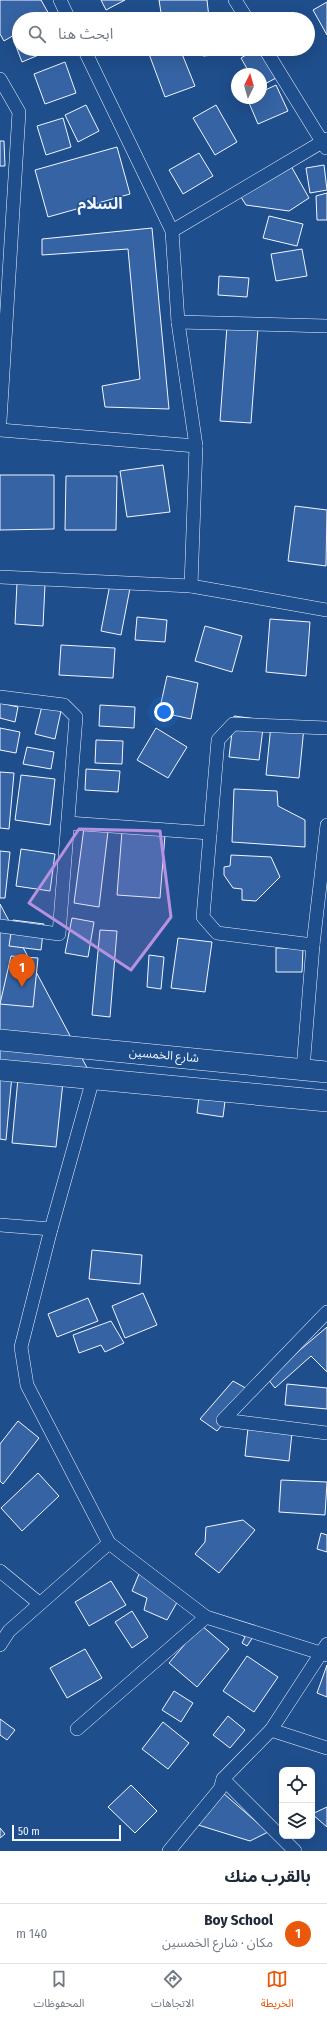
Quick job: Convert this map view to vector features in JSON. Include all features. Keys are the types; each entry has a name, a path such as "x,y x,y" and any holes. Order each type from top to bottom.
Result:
{"main road":[{"name":"شارع الخمسين","path":"0,1040 327,1072"},
{"path":"0,1070 327,1101"}],"street":[{"path":"60,0 66,12"},
{"path":"235,0 243,12"},
{"path":"87,56 172,231 178,322 196,446 191,586"},
{"path":"172,231 325,143 269,56"},
{"path":"0,79 19,112 4,282 0,421"},
{"path":"178,322 327,326"},
{"path":"0,430 196,446"},
{"path":"0,577 191,586 327,610"},
{"path":"0,698 64,705 76,717 59,934 0,926"},
{"path":"313,945 217,933 203,917 218,740 233,724 327,728"},
{"path":"68,823 210,833"},
{"path":"303,1069 313,945 326,854 327,824"},
{"path":"93,1078 51,1229 21,1347 27,1385 109,1542 206,1617 325,1651 272,1730 223,1779 220,1789 169,1851"},
{"path":"0,1224 51,1229"},
{"path":"327,1312 223,1420 327,1433"},
{"path":"0,1645 9,1631 109,1542"},
{"path":"0,1571 40,1603"},
{"path":"77,1730 206,1617"},
{"path":"272,1730 327,1748"},
{"path":"223,1779 295,1851"}],"highlighted area":[{"path":"79,829 160,831 171,917 131,970 29,903"}],"building":[{"path":"0,0 41,0 48,12 12,12 12,36 4,41 0,34"},
{"path":"101,0 125,0 106,10"},
{"path":"159,0 207,0 208,12 161,12"},
{"path":"327,2 327,35 315,12 313,10"},
{"path":"20,56 36,56 22,62"},
{"path":"150,56 183,56 195,86 165,97"},
{"path":"244,56 264,56 276,78 267,83 267,68 247,68 241,58"},
{"path":"65,62 76,93 45,104 34,74"},
{"path":"276,85 288,111 258,124 250,104 267,104 267,89"},
{"path":"86,105 99,131 78,142 65,115"},
{"path":"216,105 237,142 215,155 193,118"},
{"path":"63,118 71,147 46,155 37,126"},
{"path":"0,141 4,141 5,166 0,166"},
{"path":"117,147 130,194 48,217 35,170"},
{"path":"199,153 213,176 183,194 169,170"},
{"path":"324,165 327,190 310,193 306,168"},
{"path":"291,166 309,198 289,211 246,205 239,194"},
{"path":"327,193 327,220 317,220 316,196"},
{"path":"269,216 303,224 297,246 263,238"},
{"path":"152,228 169,409 105,407 102,386 140,379 128,249 42,255 42,239"},
{"path":"302,249 307,276 276,281 271,254"},
{"path":"219,276 249,278 247,297 218,295"},
{"path":"227,326 258,328 251,423 220,421"},
{"path":"163,465 170,512 127,517 120,471"},
{"path":"0,475 54,475 54,529 0,530"},
{"path":"66,476 117,476 116,530 65,530"},
{"path":"295,506 327,510 326,566 288,561"},
{"path":"111,579 131,583 121,635 101,631"},
{"path":"17,583 45,585 43,626 15,624"},
{"path":"137,617 167,620 165,642 135,640"},
{"path":"270,619 310,622 306,676 266,672"},
{"path":"205,626 242,636 232,672 195,661"},
{"path":"61,645 115,648 113,678 59,675"},
{"path":"167,676 198,683 191,719 159,712"},
{"path":"0,703 18,707 15,722 0,718"},
{"path":"100,705 135,707 134,728 99,726"},
{"path":"42,706 61,711 55,739 35,734"},
{"path":"234,716 264,720 259,760 229,757"},
{"path":"271,725 304,727 299,778 266,775"},
{"path":"0,728 20,732 16,753 0,750"},
{"path":"156,728 187,747 168,778 137,760"},
{"path":"96,740 123,741 122,764 95,763"},
{"path":"27,747 54,752 51,769 23,764"},
{"path":"86,769 120,771 118,792 85,790"},
{"path":"0,772 14,773 9,829 0,828"},
{"path":"21,775 55,779 50,825 15,820"},
{"path":"234,789 277,791 278,806 305,820 305,847 232,842"},
{"path":"85,820 109,823 99,907 74,903"},
{"path":"122,831 165,835 160,898 117,895"},
{"path":"21,849 55,854 50,891 16,886"},
{"path":"0,851 10,852 5,898 0,898"},
{"path":"231,855 271,857 280,877 256,901 242,900 242,889 233,888 224,875 224,867 230,866"},
{"path":"0,904 93,1079 0,1070"},
{"path":"72,918 94,922 88,957 65,953"},
{"path":"13,920 44,924 41,950 9,946"},
{"path":"100,930 117,931 110,1017 92,1015"},
{"path":"178,938 212,942 205,992 171,988"},
{"path":"276,948 303,948 302,972 276,972"},
{"path":"149,955 164,957 161,989 147,987"},
{"path":"11,956 38,958 33,1007 0,1004"},
{"path":"0,1074 12,1075 6,1140 0,1139"},
{"path":"18,1078 63,1082 56,1147 12,1143"},
{"path":"199,1097 225,1101 223,1117 197,1113"},
{"path":"92,1250 142,1255 140,1284 89,1279"},
{"path":"143,1293 157,1325 125,1338 112,1306"},
{"path":"88,1298 98,1321 57,1337 48,1314"},
{"path":"111,1321 124,1343 105,1352 101,1345 79,1353 73,1335"},
{"path":"327,1327 327,1372 311,1356 275,1388 267,1378"},
{"path":"233,1381 251,1391 217,1431 200,1419"},
{"path":"287,1384 327,1388 327,1409 285,1405"},
{"path":"18,1421 39,1438 3,1484 0,1481 0,1444"},
{"path":"248,1428 292,1433 289,1461 245,1456"},
{"path":"38,1473 59,1496 22,1531 1,1508"},
{"path":"281,1480 327,1482 325,1515 279,1512"},
{"path":"243,1520 255,1530 219,1573 195,1554 205,1542 206,1527"},
{"path":"321,1533 327,1535 327,1552 317,1549"},
{"path":"139,1574 180,1597 167,1620 144,1610 147,1598 132,1591"},
{"path":"111,1581 126,1605 89,1626 75,1602"},
{"path":"132,1611 148,1637 132,1648 115,1622"},
{"path":"201,1625 229,1649 197,1687 169,1663"},
{"path":"234,1630 255,1634 247,1646 242,1643 245,1637"},
{"path":"85,1649 102,1678 67,1698 50,1668"},
{"path":"247,1656 278,1677 254,1712 223,1691"},
{"path":"327,1665 327,1697 317,1693"},
{"path":"174,1691 193,1703 181,1722 162,1710"},
{"path":"228,1716 245,1730 230,1748 213,1735"},
{"path":"0,1719 15,1730 7,1740 0,1735"},
{"path":"163,1722 189,1743 168,1769 142,1749"},
{"path":"131,1785 157,1811 135,1833 108,1807"},
{"path":"223,1793 268,1832 250,1841 195,1824"},
{"path":"327,1807 327,1827 315,1817 315,1813"},
{"path":"0,1828 5,1834 0,1838"}],"place":[{"name":"Boy School","path":"22,987"}],"district":[{"name":"السلام","path":"100,203"}]}
